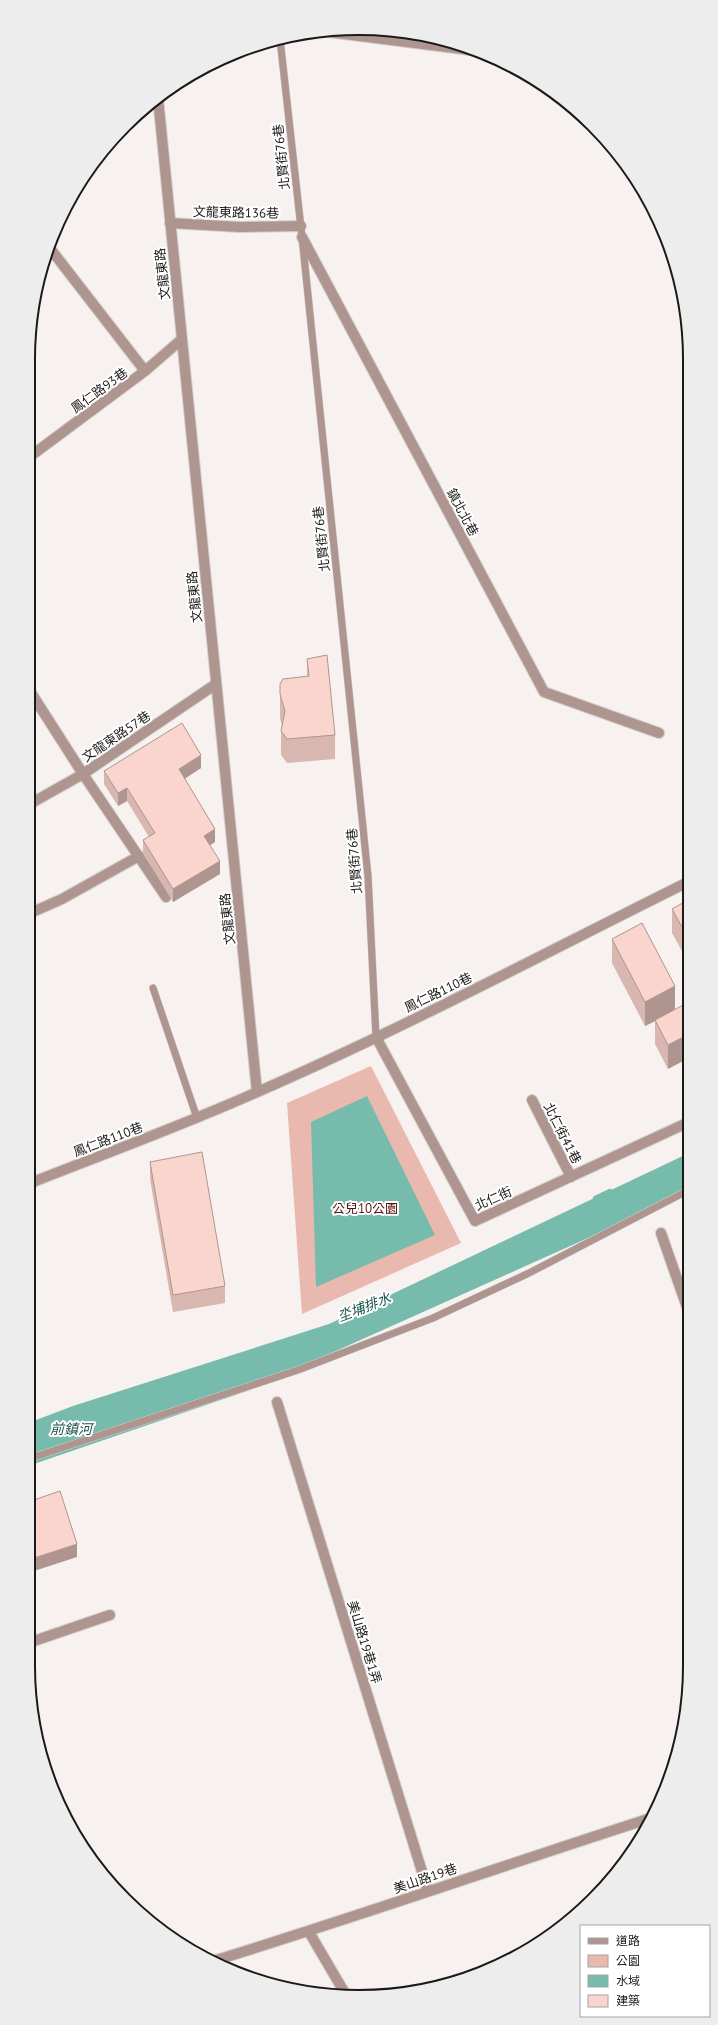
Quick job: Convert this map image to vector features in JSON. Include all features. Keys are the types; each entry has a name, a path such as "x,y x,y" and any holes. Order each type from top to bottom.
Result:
{"street":[{"path":"354,35 446,47"},
{"name":"文龍東路","path":"159,105 257,1092"},
{"name":"文龍東路136巷","path":"170,223 240,227 301,226"},
{"name":"鎮北北巷","path":"302,237 544,692 659,733"},
{"path":"53,252 145,372"},
{"name":"鳳仁路93巷","path":"35,453 145,372 182,339"},
{"name":"文龍東路57巷","path":"35,801 83,774 216,684"},
{"path":"35,699 83,774 140,856 166,897"},
{"path":"35,911 62,899 140,856"},
{"name":"鳳仁路110巷","path":"35,1181 197,1118 257,1092 376,1037 683,884"},
{"name":"北仁街","path":"376,1037 475,1221 683,1125"},
{"name":"北仁街41巷","path":"532,1100 571,1177"},
{"path":"661,1233 683,1296"},
{"name":"美山路19巷1弄","path":"277,1402 428,1890"},
{"path":"35,1640 110,1615"},
{"name":"美山路19巷","path":"220,1959 309,1932 428,1890 644,1820"},
{"path":"309,1932 343,1989"}],"lane":[{"name":"北賢街76巷","path":"281,45 301,226 368,876 376,1037"},
{"path":"153,988 197,1118"},
{"path":"35,1457 298,1370 433,1318 529,1273 683,1193"}],"green space":[{"name":"公兒10公園","path":"371,1066 461,1243 302,1314 287,1103"}],"water":[{"path":"367,1096 435,1235 316,1287 311,1122"},
{"name":"前鎮河","path":"683,1156 683,1195 247,1391 35,1464 35,1420 73,1406 329,1324"}],"building":[{"path":"327,655 335,735 287,739 281,731 285,711 280,694 280,684 283,679 309,676 307,659"},
{"path":"182,723 201,755 179,769 215,829 204,836 220,861 173,889 143,840 155,833 127,788 118,793 104,771"},
{"path":"683,903 682,927 672,909"},
{"path":"642,923 675,986 645,1002 612,939"},
{"path":"683,1005 683,1037 668,1045 655,1020"},
{"path":"202,1152 225,1286 173,1295 150,1162"},
{"path":"60,1491 77,1544 35,1558 35,1500"}],"waterway":[{"name":"坔埔排水","path":"595,1198 610,1191"}]}
